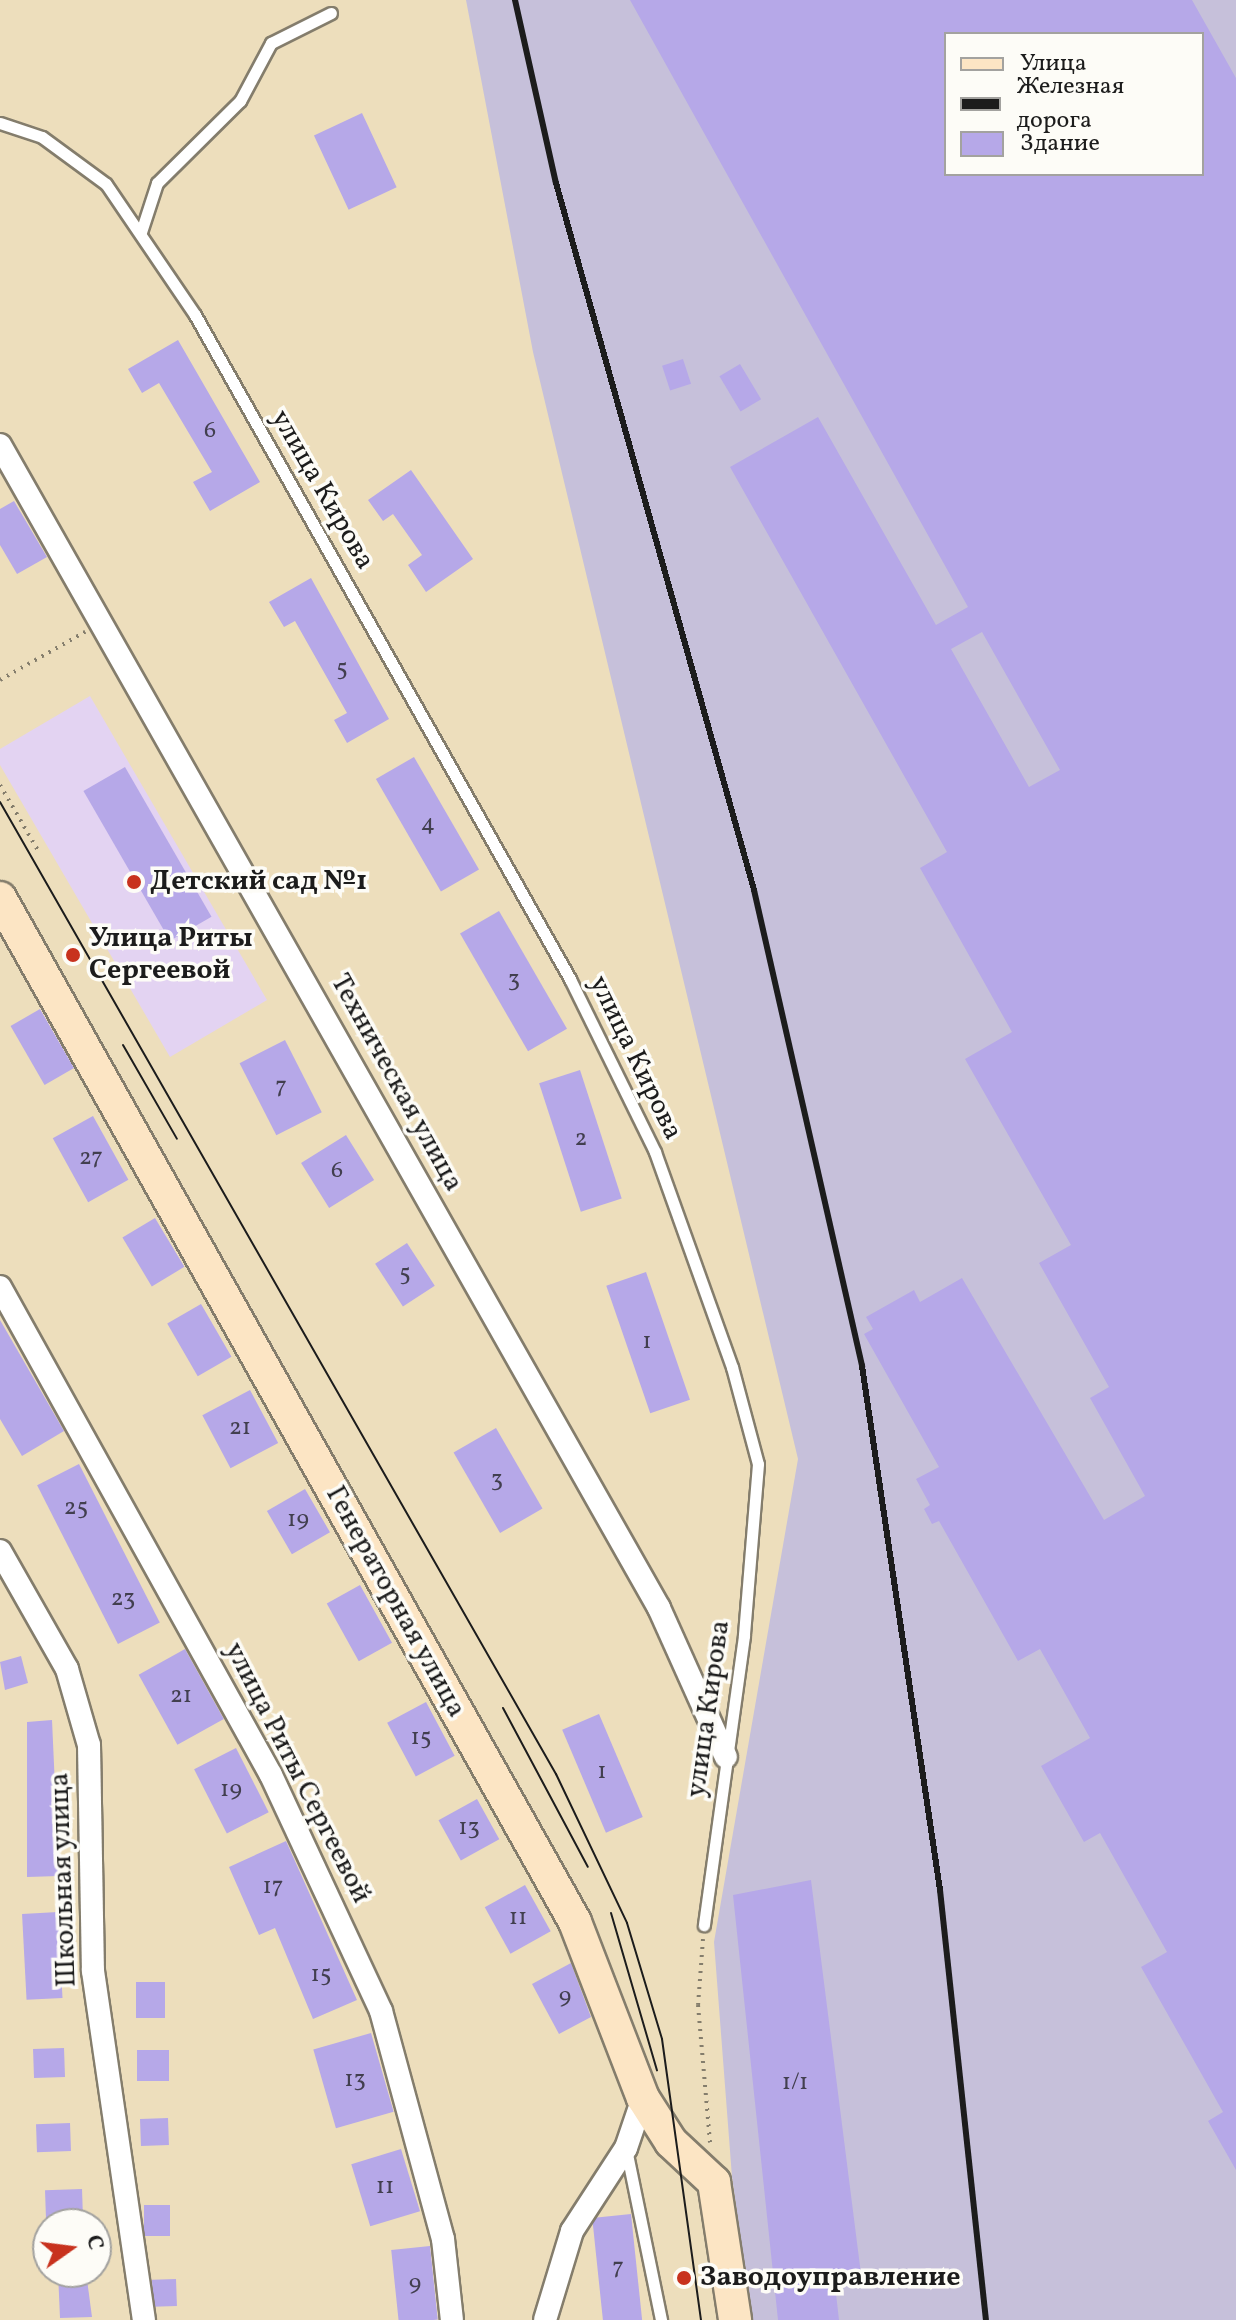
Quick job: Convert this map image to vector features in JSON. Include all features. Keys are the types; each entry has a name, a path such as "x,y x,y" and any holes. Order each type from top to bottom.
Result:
{"main road":[{"name":"Генераторная улица","path":"0,898 575,1922 643,2098 671,2142 714,2182"},
{"path":"714,2182 735,2320"}],"street":[{"name":"Техническая улица","path":"0,445 659,1608 726,1757"},
{"name":"улица Риты Сергеевой","path":"0,1287 271,1775 381,2011 443,2239 452,2320"},
{"name":"Школьная улица","path":"0,1551 67,1669 89,1745 93,1971 144,2320"},
{"path":"545,2320 572,2231 626,2148 643,2098"}],"lane":[{"path":"141,232 157,183 240,101 271,43 331,13"},
{"name":"улица Кирова","path":"0,123 42,137 106,184 141,232 440,746 570,979 655,1152 732,1367 758,1464 755,1541 704,1925"},
{"path":"626,2148 661,2320"}],"path":[{"path":"0,680 101,623"},
{"path":"0,785 39,852"},
{"path":"704,1925 698,2005 714,2182"}],"shaded area":[{"path":"466,0 1236,0 1236,2320 752,2320 732,2177 714,1942 798,1459 533,352"},
{"name":"Детский сад №1","path":"90,696 267,1000 170,1057 0,765 0,749"}],"building":[{"path":"630,0 1192,0 1236,78 1236,2170 1208,2121 1223,2112 1141,1967 1167,1952 1100,1833 1084,1842 1041,1766 1090,1738 1040,1649 1018,1661 939,1521 932,1524 924,1509 930,1505 916,1479 939,1467 864,1334 873,1329 866,1317 914,1290 920,1302 962,1278 1104,1520 1145,1496 1090,1398 1109,1387 1039,1263 1071,1245 965,1059 1012,1032 920,868 947,852 730,467 818,417 936,625 968,607","holes":["982,632 1060,770 1029,787 951,649"]},
{"path":"362,113 397,187 349,210 314,135"},
{"path":"178,340 260,482 210,511 193,482 212,472 159,383 142,393 128,369"},
{"path":"683,359 691,384 670,391 662,366"},
{"path":"740,364 761,399 741,412 719,376"},
{"path":"411,470 473,559 426,592 408,565 422,555 393,514 383,521 368,500"},
{"path":"14,501 47,557 17,574 0,545 0,509"},
{"path":"311,578 389,719 347,743 334,720 347,713 295,621 284,627 269,602"},
{"path":"414,757 479,870 441,892 376,779"},
{"name":"Детский сад №1","path":"125,767 212,917 170,941 83,791"},
{"path":"499,911 567,1029 528,1051 460,934"},
{"path":"40,1009 74,1068 45,1085 11,1026"},
{"path":"285,1040 322,1112 276,1135 240,1063"},
{"path":"580,1070 622,1198 581,1212 539,1083"},
{"path":"93,1116 128,1180 88,1202 53,1138"},
{"path":"346,1135 374,1180 329,1208 301,1163"},
{"path":"155,1218 184,1267 152,1286 122,1238"},
{"path":"407,1243 435,1286 403,1306 375,1264"},
{"path":"646,1272 690,1400 650,1413 606,1286"},
{"path":"201,1304 232,1357 198,1376 167,1324"},
{"path":"0,1320 64,1431 22,1456 0,1419"},
{"path":"250,1390 278,1443 230,1468 202,1415"},
{"path":"496,1428 542,1509 500,1533 454,1452"},
{"path":"79,1464 160,1623 118,1644 37,1485"},
{"path":"305,1489 330,1532 292,1554 267,1511"},
{"path":"360,1585 392,1643 359,1661 327,1603"},
{"path":"185,1649 224,1719 177,1745 139,1675"},
{"path":"21,1656 28,1683 5,1690 0,1662"},
{"path":"426,1702 455,1756 416,1777 387,1723"},
{"path":"599,1714 643,1817 606,1833 562,1730"},
{"path":"52,1720 59,1876 27,1877 27,1722"},
{"path":"236,1748 269,1812 227,1833 194,1769"},
{"path":"477,1799 499,1839 461,1861 439,1820"},
{"path":"286,1841 357,2000 313,2019 275,1928 259,1935 229,1867"},
{"path":"811,1880 861,2274 834,2276 839,2320 778,2320 733,1895"},
{"path":"525,1885 551,1931 510,1954 485,1907"},
{"path":"58,1912 63,1998 27,2000 22,1914"},
{"path":"571,1963 591,2017 559,2034 532,1984"},
{"path":"136,1982 165,1982 165,2018 136,2018"},
{"path":"371,2033 394,2112 336,2128 313,2050"},
{"path":"64,2048 65,2077 34,2078 33,2049"},
{"path":"137,2050 169,2050 169,2081 137,2081"},
{"path":"168,2118 169,2145 141,2146 140,2119"},
{"path":"70,2123 71,2151 37,2152 36,2124"},
{"path":"401,2149 420,2211 370,2226 351,2164"},
{"path":"82,2189 83,2208 46,2208 45,2190"},
{"path":"144,2205 170,2205 170,2236 144,2236"},
{"path":"631,2214 642,2320 603,2320 592,2218"},
{"path":"430,2246 438,2320 399,2320 391,2250"},
{"path":"176,2279 177,2306 153,2307 152,2280"},
{"path":"59,2288 88,2288 92,2317 60,2318"}],"tram line":[{"path":"0,802 556,1774 627,1923 662,2039 701,2320"},
{"path":"123,1045 177,1139"},
{"path":"503,1708 588,1867"},
{"path":"611,1913 657,2070"}],"railway":[{"path":"515,0 556,183 754,890 862,1366 940,1890 986,2320"}],"place":[{"name":"Детский сад №1","path":"134,882"},
{"name":"Улица Риты Сергеевой","path":"73,955"},
{"name":"Заводоуправление","path":"684,2278"}]}
